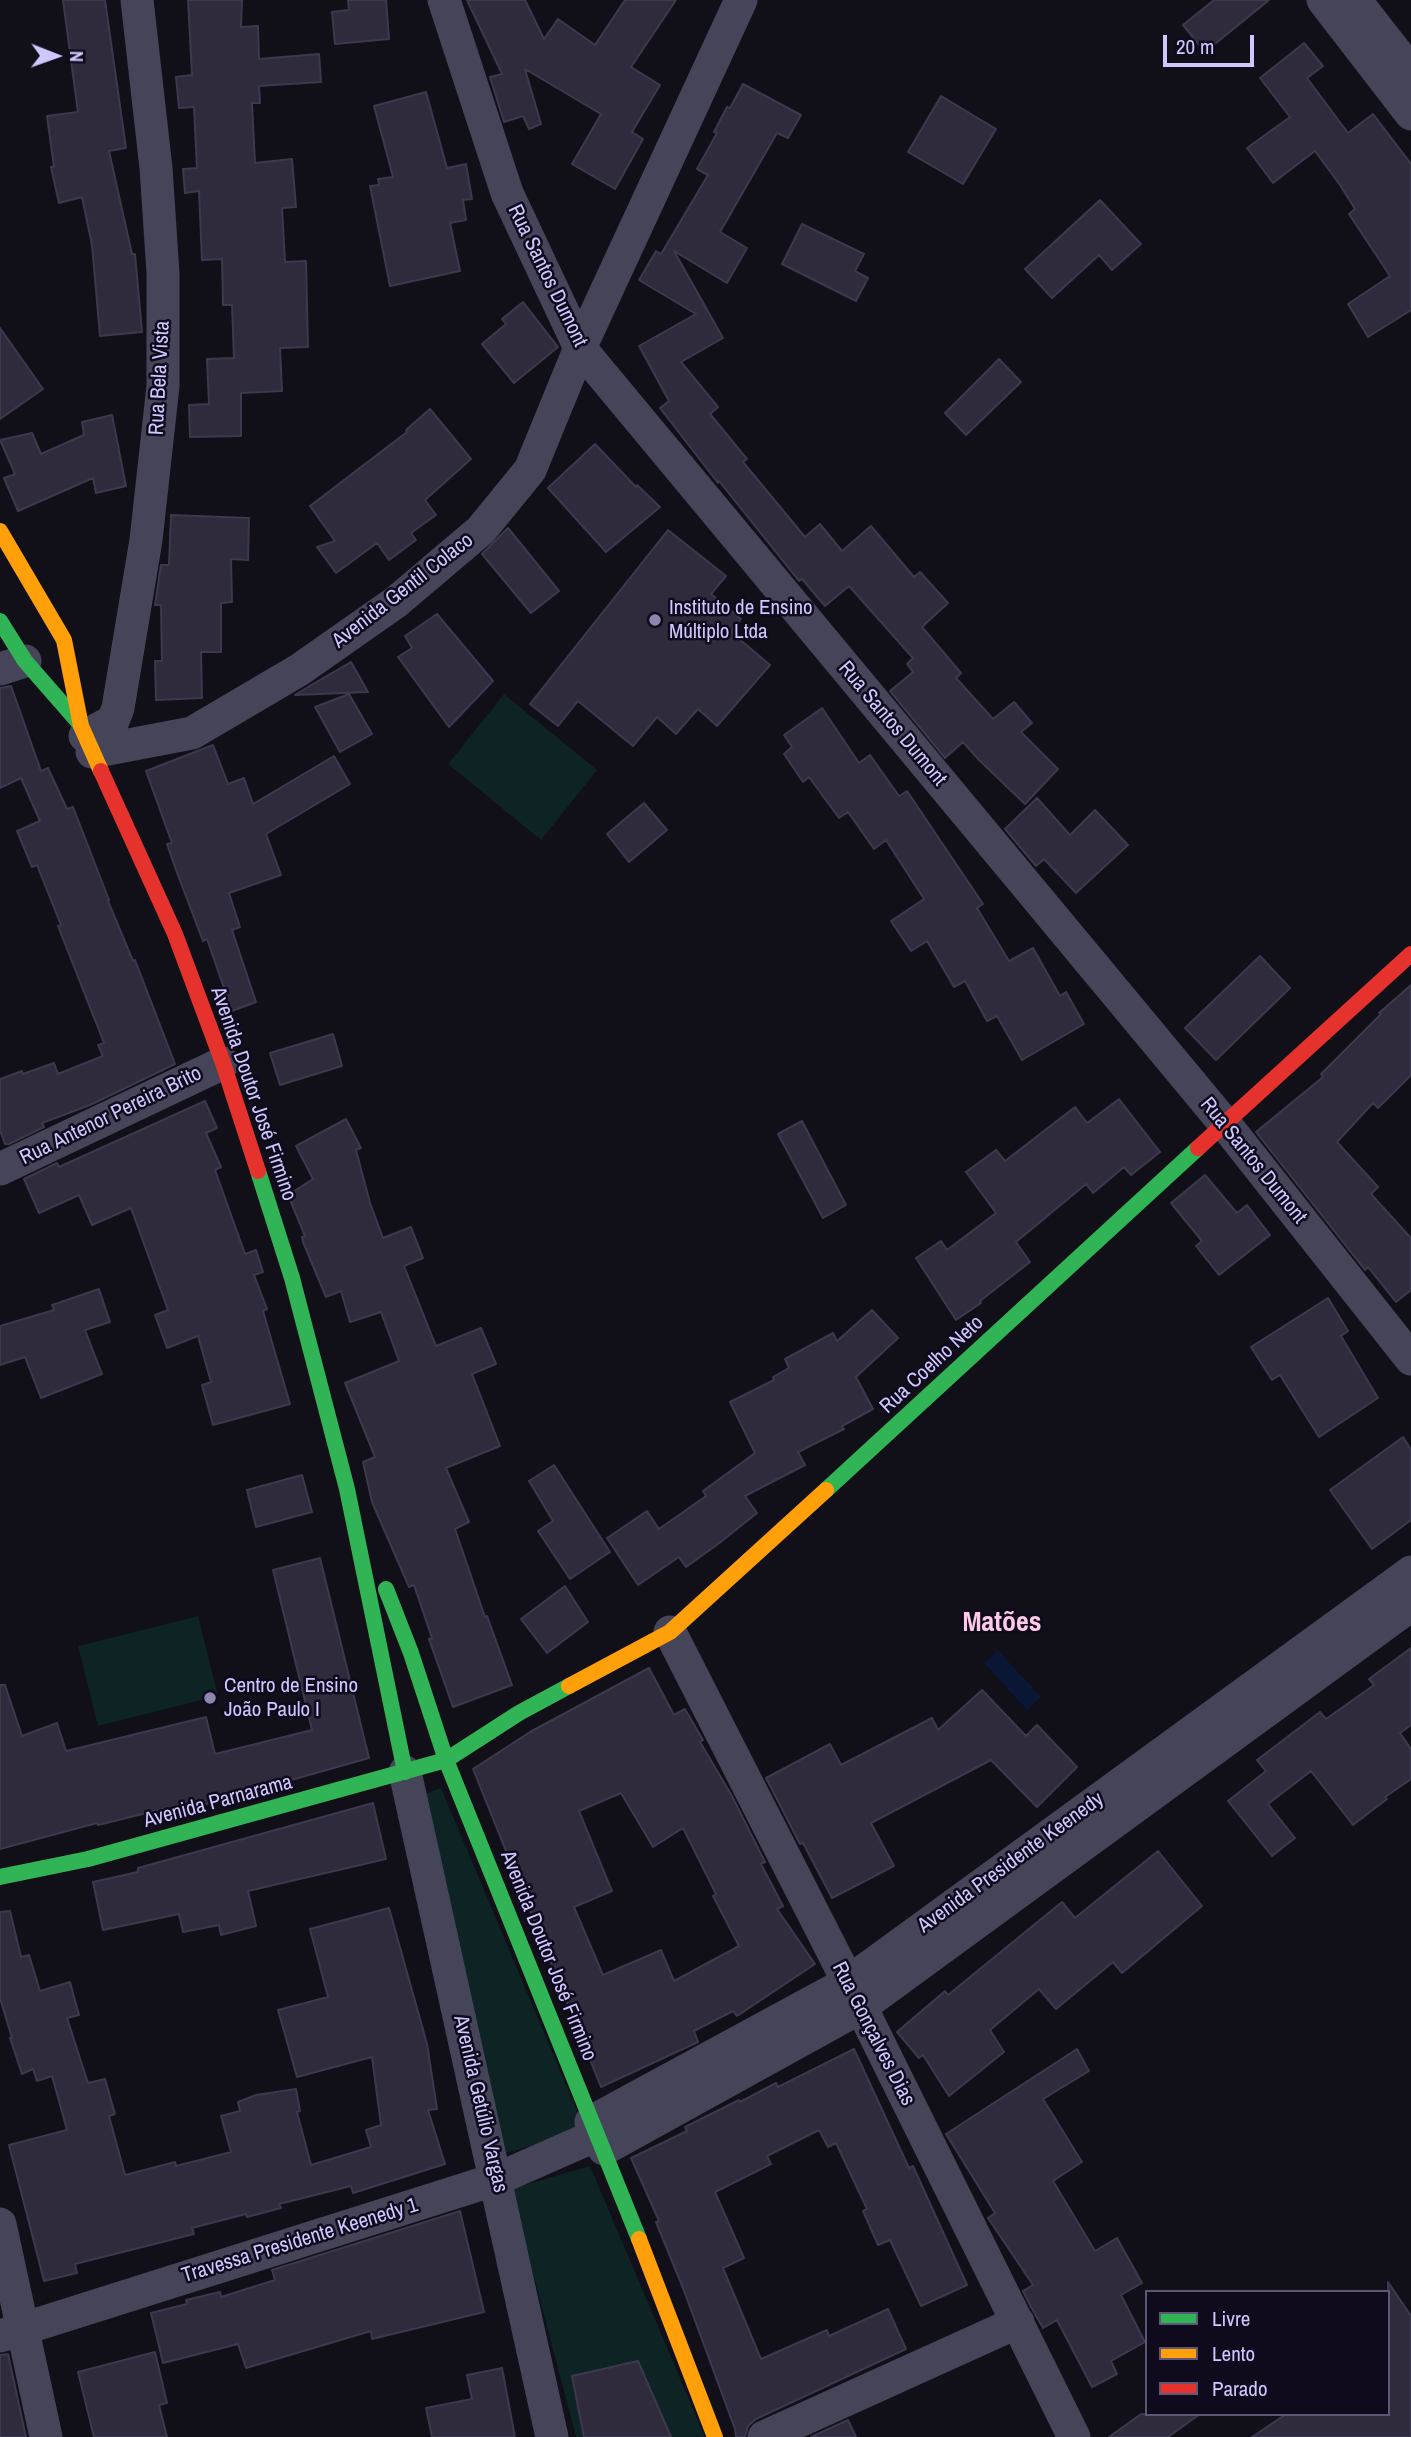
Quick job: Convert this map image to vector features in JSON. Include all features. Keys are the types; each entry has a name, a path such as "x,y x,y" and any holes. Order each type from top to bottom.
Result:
{"street":[{"name":"Rua Bela Vista","path":"86,738 113,722 118,708 146,540 163,386 163,273 156,168 138,0"},
{"name":"Rua Santos Dumont","path":"444,0 507,193 580,348 1225,1124 1411,1359"},
{"name":"Avenida Gentil Colaco","path":"86,738 192,733 299,670 396,602 481,530 530,470 580,348 741,0"},
{"path":"1323,0 1411,114"},
{"path":"1355,0 1411,72"},
{"name":"Avenida Doutor José Firmino","path":"0,531 64,640 86,738"},
{"name":"Avenida Doutor José Firmino","path":"0,621 86,738 175,934 223,1063 292,1278 347,1489 405,1772"},
{"path":"26,659 64,640"},
{"name":"Rua Coelho Neto","path":"446,1760 519,1713 670,1632 1411,954"},
{"name":"Rua Antenor Pereira Brito","path":"0,1169 223,1063"},
{"name":"Avenida Doutor José Firmino","path":"347,1489 411,1653 446,1760 598,2136 715,2437"},
{"name":"Avenida Presidente Keenedy","path":"854,1995 1411,1572"},
{"name":"Avenida Presidente Keenedy","path":"598,2136 854,1995 1411,1605"},
{"name":"Rua Gonçalves Dias","path":"670,1632 1074,2437"},
{"name":"Avenida Parnarama","path":"0,1877 88,1859 446,1760"},
{"name":"Avenida Getúlio Vargas","path":"405,1772 552,2437"},
{"name":"Travessa Presidente Keenedy 1","path":"12,2332 497,2179 598,2136"},
{"path":"0,2224 12,2332 46,2437"},
{"path":"764,2437 1017,2322"}],"green space":[{"path":"504,694 597,770 541,840 448,764"},
{"path":"198,1616 218,1696 98,1726 78,1646"},
{"path":"441,1788 585,2130 506,2153 420,1796"},
{"path":"590,2166 705,2437 576,2437 511,2189"}],"water":[{"path":"998,1650 1041,1697 1027,1710 984,1663"}],"building":[{"path":"63,0 105,0 126,148 109,151 132,254 135,254 142,332 100,336 92,245 82,197 59,203 51,167 54,167 47,116 78,112"},
{"path":"188,0 242,0 241,27 258,26 259,59 319,54 321,82 259,86 260,103 252,103 255,163 292,159 296,207 282,208 285,262 306,261 308,347 280,348 282,391 241,393 241,436 190,437 189,405 209,404 207,359 234,358 232,305 223,305 222,259 202,260 199,191 185,193 183,169 197,168 194,107 179,108 176,77 192,75"},
{"path":"348,0 386,0 389,39 335,44 332,12 349,10"},
{"path":"467,0 525,0 544,39 558,19 595,45 625,0 676,0 631,67 660,85 632,132 643,139 615,189 572,164 601,114 525,69 541,124 529,129 523,116 504,122 490,77 502,74"},
{"path":"1214,0 1269,0 1205,52 1183,25"},
{"path":"1304,43 1323,66 1307,78 1348,133 1373,114 1411,164 1411,310 1368,337 1348,304 1390,276 1349,214 1355,209 1340,185 1315,151 1273,183 1247,148 1290,117 1260,78"},
{"path":"743,84 801,115 788,138 777,133 720,232 747,248 727,283 674,251 723,338 681,362 718,407 710,414 747,459 743,462 805,537 820,524 842,551 871,526 914,577 920,572 948,603 922,627 961,673 956,678 993,719 1014,702 1032,723 1021,732 1058,769 1025,804 963,742 945,758 890,691 913,672 907,664 913,658 849,586 825,606 802,579 799,581 660,408 669,401 639,346 696,314 639,280 656,251 661,254 708,175 697,169 717,133 714,132 727,107 730,108"},
{"path":"426,92 447,168 466,164 472,199 463,200 466,220 450,223 460,271 390,286 370,186 379,185 378,179 393,177 374,106"},
{"path":"941,96 996,129 963,184 908,152"},
{"path":"1100,200 1141,244 1112,270 1099,255 1052,298 1025,269"},
{"path":"802,224 864,254 855,271 868,278 856,301 782,264"},
{"path":"523,302 558,347 514,383 482,344 506,324 502,319"},
{"path":"0,328 43,389 0,419"},
{"path":"999,359 1021,382 966,435 945,413"},
{"path":"430,409 471,459 425,500 436,515 411,533 416,540 389,560 377,543 336,573 317,547 335,541 310,506 407,432 406,430"},
{"path":"112,415 126,486 96,493 93,478 18,511 4,478 15,474 0,440 32,433 41,454 84,435 82,422"},
{"path":"595,444 636,487 637,485 660,507 606,552 548,488"},
{"path":"171,515 249,518 248,560 231,559 232,602 221,603 221,652 201,652 202,698 156,700 155,661 162,661 161,605 155,605 161,565 169,565"},
{"path":"508,528 559,591 531,613 482,554"},
{"path":"668,530 726,576 711,594 741,619 731,632 770,665 717,726 698,709 676,734 657,717 633,746 578,701 558,726 530,704"},
{"path":"437,614 493,681 449,727 398,657 412,648 405,636"},
{"path":"351,662 368,692 295,695 313,684"},
{"path":"11,686 41,771 48,768 67,809 73,807 108,901 133,961 135,960 175,1064 90,1105 42,1123 44,1127 5,1144 0,1130 0,1079 54,1063 58,1074 103,1056 98,1045 104,1043 37,865 32,867 17,831 40,821 21,778 0,788 0,688"},
{"path":"349,694 372,734 340,752 315,707"},
{"path":"822,708 859,763 870,755 899,796 907,791 983,904 977,908 1009,961 1033,948 1060,996 1066,992 1084,1024 1022,1060 997,1016 987,1021 965,981 954,987 927,941 911,951 891,921 924,899 886,840 874,849 848,812 839,818 809,777 803,782 784,754 792,747 784,735"},
{"path":"213,745 228,784 244,778 253,804 334,756 350,784 266,834 281,875 229,893 240,927 232,930 256,1002 232,1011 207,939 203,941 176,870 167,844 172,843 146,771"},
{"path":"1037,798 1070,835 1095,810 1128,845 1076,893 1044,859 1036,866 1005,829"},
{"path":"644,803 667,830 629,862 607,834"},
{"path":"1260,956 1290,988 1216,1060 1185,1028"},
{"path":"1411,985 1411,1075 1378,1108 1373,1103 1337,1142 1378,1187 1371,1194 1411,1238 1411,1290 1396,1302 1368,1267 1365,1270 1256,1132 1323,1077 1321,1074 1381,1014 1379,1013"},
{"path":"333,1034 342,1066 280,1085 270,1053"},
{"path":"1119,1099 1160,1152 1131,1175 1124,1167 1093,1193 1086,1184 1016,1242 1030,1262 956,1320 916,1258 941,1241 947,1250 996,1213 966,1172 996,1150 1005,1161 1075,1107 1087,1123"},
{"path":"205,1101 217,1128 206,1133 221,1167 215,1170 245,1254 256,1250 263,1272 254,1275 267,1309 263,1311 290,1404 213,1425 202,1385 211,1382 198,1336 167,1348 155,1315 168,1310 131,1208 92,1225 79,1195 39,1213 24,1179 57,1163 59,1167"},
{"path":"346,1119 361,1148 356,1150 370,1203 383,1238 411,1227 423,1258 404,1266 436,1346 481,1328 496,1364 472,1374 500,1446 446,1468 469,1522 455,1529 512,1685 453,1707 429,1639 432,1638 414,1585 409,1587 372,1502 363,1462 375,1457 345,1383 399,1361 381,1312 350,1322 341,1291 326,1297 303,1242 302,1237 305,1236 288,1195 313,1179 296,1146"},
{"path":"802,1121 846,1205 823,1218 778,1134"},
{"path":"1205,1175 1237,1213 1247,1205 1270,1235 1219,1275 1196,1246 1202,1241 1171,1203"},
{"path":"99,1289 110,1322 85,1330 102,1374 41,1398 25,1357 0,1365 0,1326 54,1310 52,1305"},
{"path":"1328,1298 1348,1331 1341,1336 1378,1398 1319,1437 1280,1375 1272,1380 1251,1347"},
{"path":"872,1310 898,1338 856,1377 873,1409 842,1426 844,1429 798,1452 805,1465 745,1496 757,1513 718,1544 686,1567 679,1557 638,1585 607,1538 647,1511 659,1529 706,1496 703,1491 755,1453 730,1402 774,1380 773,1377 789,1368 785,1359 833,1333 837,1341"},
{"path":"1403,1437 1411,1450 1411,1520 1372,1549 1330,1490"},
{"path":"554,1465 610,1552 570,1579 538,1531 553,1521 529,1481"},
{"path":"302,1475 312,1512 256,1527 247,1490"},
{"path":"320,1558 369,1758 192,1808 191,1802 0,1849 0,1685 5,1685 22,1736 57,1723 66,1751 206,1717 215,1754 312,1730 273,1570"},
{"path":"565,1586 588,1622 547,1653 521,1619"},
{"path":"1411,1648 1411,1725 1400,1733 1411,1749 1411,1779 1353,1825 1311,1771 1268,1804 1295,1838 1272,1856 1228,1801 1266,1771 1257,1760 1320,1712 1326,1719 1374,1685 1369,1679"},
{"path":"649,1668 674,1715 685,1709 703,1740 700,1742 732,1796 765,1862 761,1864 783,1906 777,1909 815,1964 737,2016 733,2011 694,2031 698,2042 601,2087 473,1769 530,1732","holes":["621,1793 653,1847 683,1828 739,1946 674,1981 661,1950 603,1975 574,1907 612,1891 579,1811"]},
{"path":"982,1690 1026,1736 1037,1725 1077,1767 1037,1807 991,1760 871,1823 894,1866 832,1898 766,1778 830,1744 841,1765 932,1718 938,1730"},
{"path":"373,1803 386,1859 248,1891 256,1926 221,1935 219,1925 183,1932 179,1914 103,1930 93,1882 138,1872 138,1868"},
{"path":"1158,1851 1202,1906 1122,1973 1113,1962 1056,2009 1039,1989 990,2030 1004,2052 949,2096 923,2055 919,2058 897,2032 945,1991 948,1995 1062,1902 1075,1918"},
{"path":"389,1908 427,2044 437,2109 428,2110 445,2164 353,2193 351,2186 279,2204 281,2208 247,2217 246,2214 192,2228 194,2234 75,2264 77,2273 44,2281 9,2145 67,2130 52,2076 37,2081 33,2069 22,2074 10,2038 0,1998 0,1912 10,1911 21,1957 29,1955 40,1991 70,1982 79,2015 67,2018 88,2083 105,2079 115,2114 109,2116 125,2175 175,2162 176,2166 231,2152 221,2116 240,2111 238,2102 256,2095 296,2089 300,2111 297,2112 311,2165 371,2147 366,2130 381,2125 372,2057 297,2077 278,2010 328,1997 310,1929"},
{"path":"854,2049 909,2168 913,2166 967,2285 921,2306 890,2240 878,2245 863,2211 867,2209 836,2143 828,2147 819,2130 767,2156 771,2164 715,2192 744,2258 723,2268 761,2359 827,2330 829,2336 888,2309 906,2349 756,2419 748,2426 745,2437 736,2437 683,2288 656,2222 659,2221 631,2158 687,2131 685,2127 739,2100 740,2102 776,2083 778,2087"},
{"path":"1077,2049 1089,2071 1043,2099 1082,2162 1053,2181 1095,2251 1117,2238 1142,2283 1121,2295 1145,2342 1111,2361 1117,2374 1092,2387 1057,2320 1043,2328 1023,2291 1033,2285 988,2218 995,2213 946,2134"},
{"path":"460,2211 484,2312 372,2339 371,2331 246,2368 238,2344 163,2363 151,2313 187,2304 186,2300 220,2292 221,2297 275,2280 272,2270"},
{"path":"1388,2282 1411,2316 1411,2437 1252,2437 1283,2416 1390,2416"},
{"path":"155,2352 167,2403 159,2405 167,2437 94,2437 78,2372"},
{"path":"8,2354 26,2437 0,2437 0,2355"},
{"path":"638,2361 671,2437 584,2437 572,2376"},
{"path":"502,2368 515,2437 432,2437 426,2408 472,2399 467,2375"},
{"path":"1141,2414 1197,2416 1168,2437 1109,2437"},
{"path":"848,2420 856,2437 811,2437"}],"traffic: fast":[{"path":"0,621 25,661 80,724"},
{"path":"826,1490 1198,1148"},
{"path":"258,1171 292,1278 347,1489 405,1772"},
{"path":"386,1589 411,1653 446,1760 639,2239"},
{"path":"0,1877 88,1859 446,1760 519,1713 569,1686"}],"traffic: slow":[{"path":"0,531 64,640 81,726 101,771"},
{"path":"569,1686 670,1632 826,1490"},
{"path":"639,2239 715,2437"}],"traffic: jam":[{"path":"101,771 175,934 223,1063 258,1171"},
{"path":"1198,1148 1411,954"}],"place":[{"name":"Instituto de Ensino Múltiplo Ltda","path":"655,620"},
{"name":"Centro de Ensino João Paulo I","path":"210,1698"}],"district":[{"name":"Matões","path":"1002,1623"}]}
